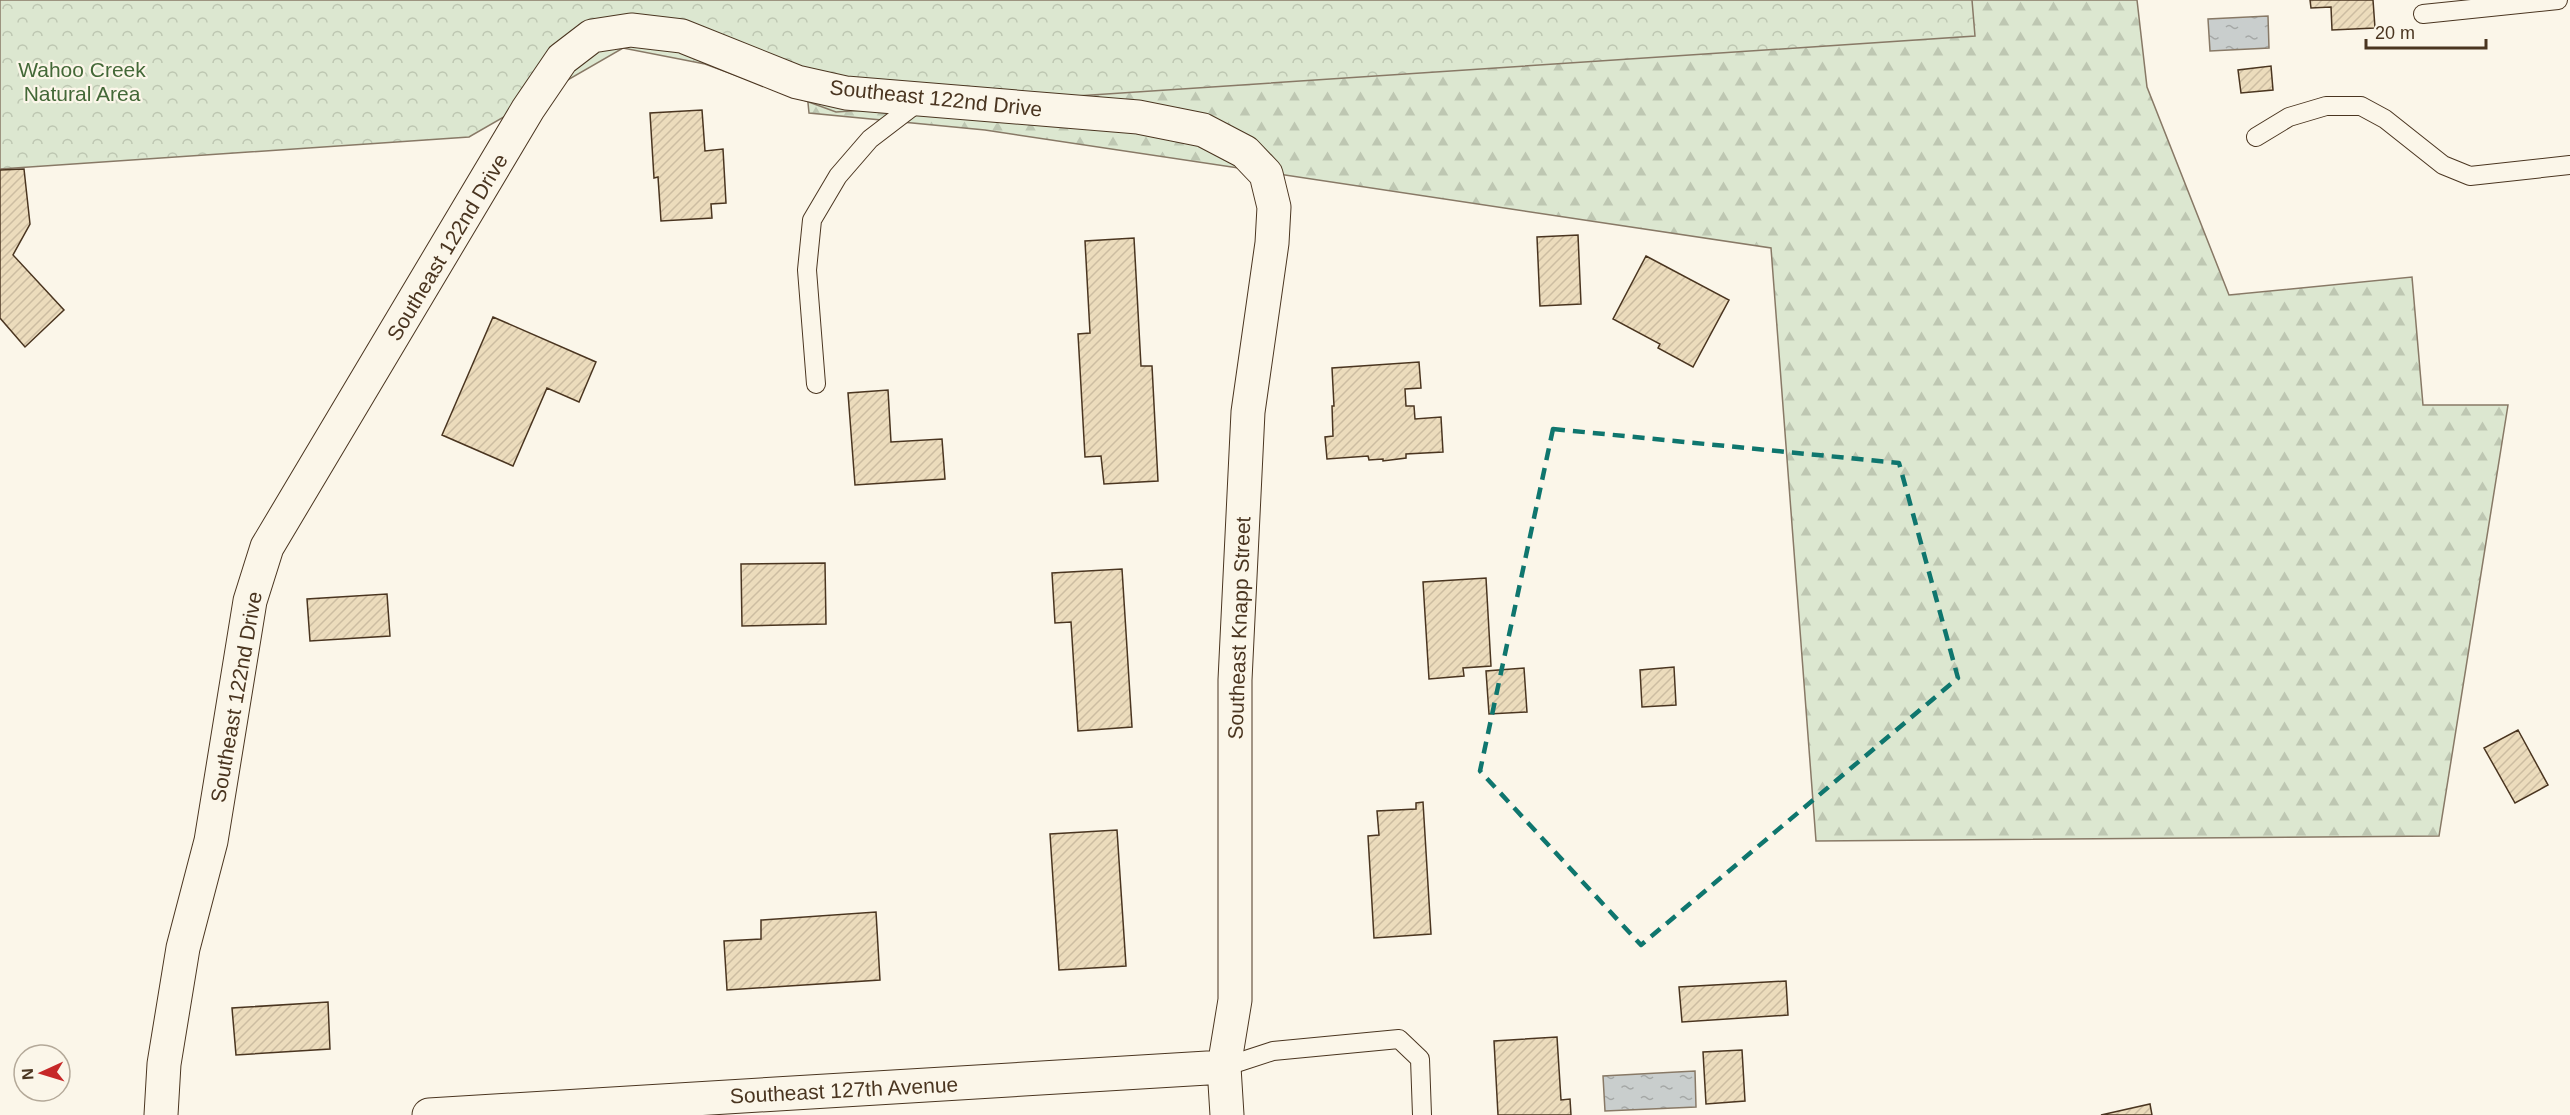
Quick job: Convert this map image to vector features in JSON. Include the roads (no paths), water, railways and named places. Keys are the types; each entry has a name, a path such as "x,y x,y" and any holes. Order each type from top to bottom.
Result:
{"street":[{"name":"Southeast 122nd Drive","path":"161,1115 164,1064 183,948 211,841 250,601 267,547 528,109 562,59 592,36 631,30 682,36 797,82 846,93 1138,117 1203,130 1245,152"},
{"name":"Southeast Knapp Street","path":"1227,1115 1224,1067 1235,1000 1235,680 1248,412 1272,243 1274,207 1266,174 1245,152"},
{"name":"Southeast 127th Avenue","path":"429,1115 1224,1067"}],"lane":[{"path":"2423,14 2558,0"},
{"path":"816,384 807,270 812,220 838,176 870,139 922,99"},
{"path":"2256,137 2289,117 2326,106 2361,106 2385,119 2443,165 2470,176 2570,165"},
{"path":"1224,1067 1273,1051 1399,1039 1420,1059 1422,1115"}],"water":[{"path":"2268,16 2269,48 2210,51 2208,19"},
{"path":"1695,1071 1696,1107 1605,1111 1603,1076"}],"park label":[{"name":"Wahoo Creek Natural Area","path":"82,81"}]}
